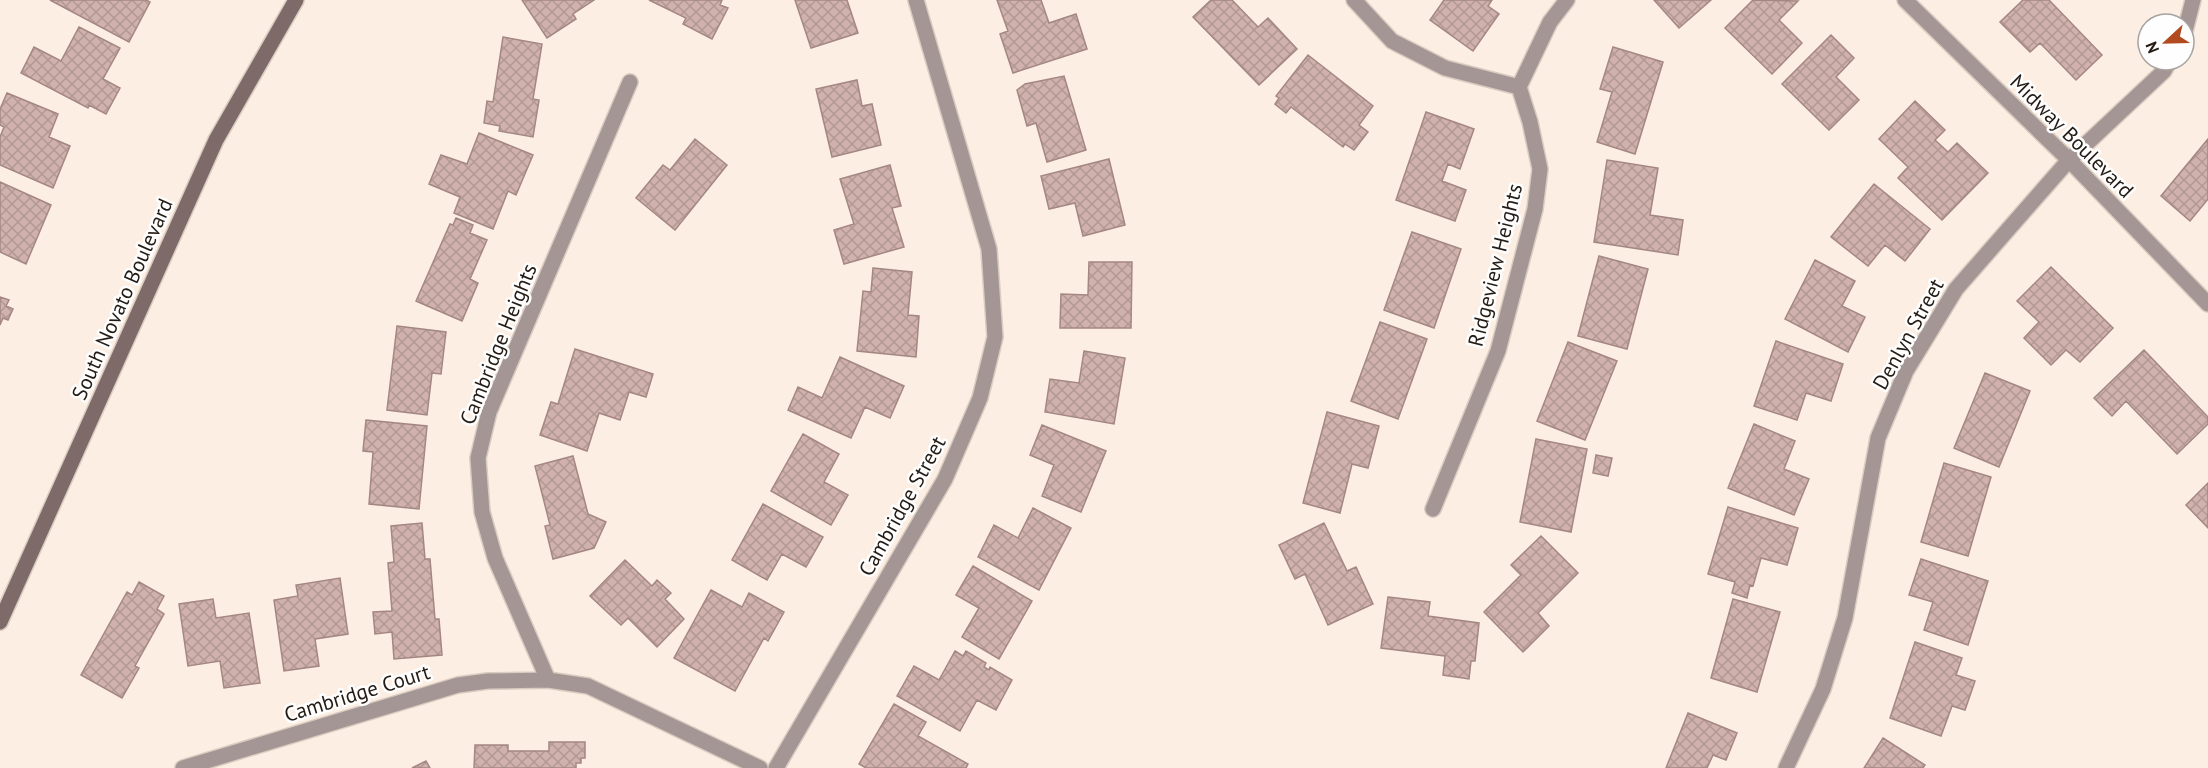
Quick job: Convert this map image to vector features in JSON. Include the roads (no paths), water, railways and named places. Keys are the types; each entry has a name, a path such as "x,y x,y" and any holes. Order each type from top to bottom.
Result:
{"main road":[{"name":"South Novato Boulevard","path":"0,622 216,140 296,0"}],"street":[{"name":"Cambridge Street","path":"776,768 945,479 980,398 995,337 989,249 916,0"},
{"path":"1354,0 1392,40 1445,68 1519,87 1550,22 1567,0"},
{"name":"Midway Boulevard","path":"1905,0 2069,160 2208,303"},
{"name":"Denlyn Street","path":"1786,768 1823,689 1845,618 1878,438 1906,371 1956,289 2069,160 2163,72"},
{"name":"Cambridge Heights","path":"548,680 495,558 482,512 478,458 489,412 630,82"},
{"name":"Ridgeview Heights","path":"1433,509 1498,351 1535,209 1540,169 1530,122 1519,87"},
{"path":"548,680 588,686 760,768"},
{"name":"Cambridge Court","path":"183,768 458,685 488,681 548,680"}]}
